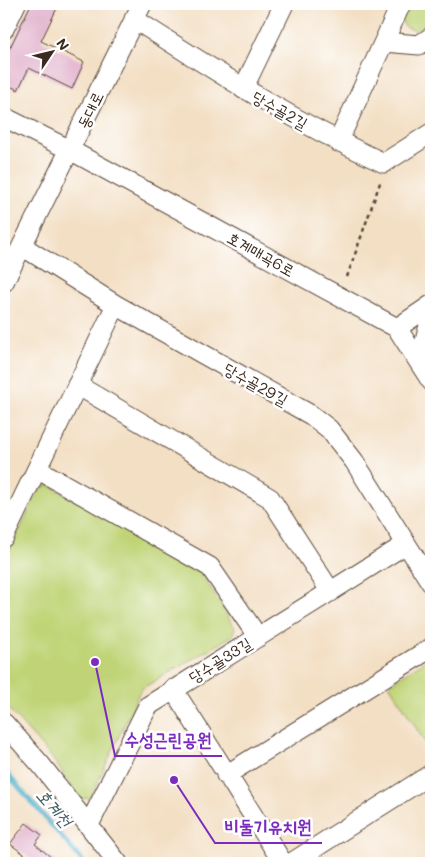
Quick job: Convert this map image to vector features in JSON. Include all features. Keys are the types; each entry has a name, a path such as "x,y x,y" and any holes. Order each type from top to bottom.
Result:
{"street":[{"path":"4,29 16,4"},
{"path":"243,89 284,4"},
{"path":"338,142 401,4"},
{"name":"당수골2길","path":"138,12 243,89 338,142 384,163 431,133"},
{"name":"동대로","path":"4,282 138,12"},
{"path":"384,42 419,45 431,37"},
{"path":"4,117 70,150"},
{"name":"호계매곡6로","path":"70,150 397,328 429,378"},
{"name":"당수골29길","path":"22,246 116,305 311,415 329,429 354,461 431,583"},
{"path":"4,537 116,305"},
{"path":"397,328 431,305"},
{"path":"429,378 424,345 431,317"},
{"path":"78,385 270,498 331,592"},
{"path":"37,469 210,567 258,636"},
{"name":"당수골33길","path":"89,825 148,706 406,544"},
{"path":"226,775 431,648"},
{"path":"173,689 283,863"},
{"path":"4,723 89,825 118,863"},
{"path":"291,863 430,777"}],"path":[{"path":"347,276 381,180"}],"green space":[{"path":"408,4 431,4 431,22 415,30 405,27 401,19"},
{"path":"49,485 202,574 235,628 232,636 141,689 91,797 81,799 52,758 4,704 4,561 40,488"},
{"path":"431,657 431,752 389,684"}],"building":[{"path":"31,4 59,4 41,41 84,62 72,89 29,68 18,90 4,83 4,60"},
{"path":"26,823 42,835 35,844 58,863 37,863 10,844"}],"waterway":[{"name":"호계천","path":"4,770 84,863"}],"place":[{"name":"수성근린공원","path":"95,662"},
{"name":"비둘기유치원","path":"174,780"}]}
